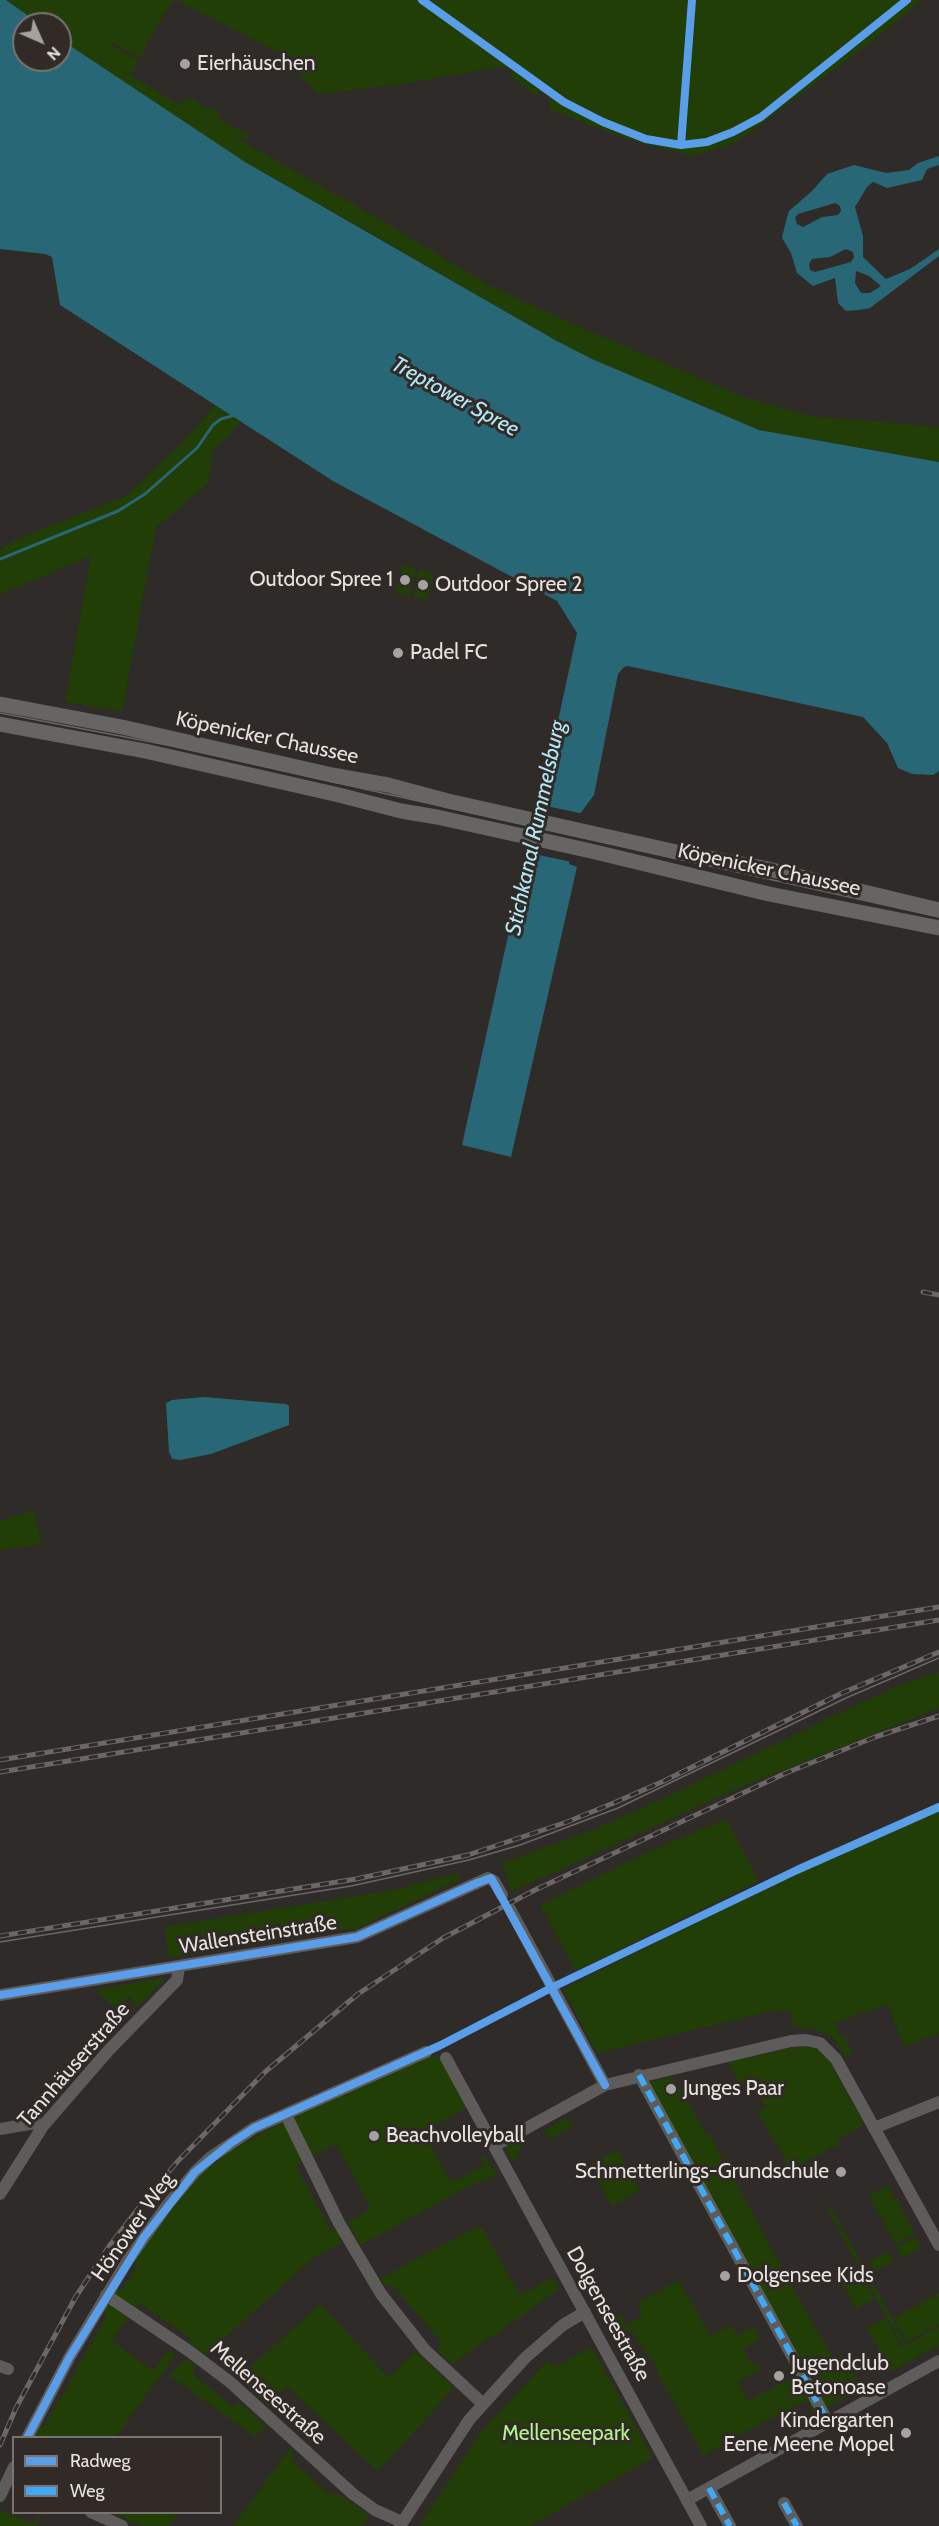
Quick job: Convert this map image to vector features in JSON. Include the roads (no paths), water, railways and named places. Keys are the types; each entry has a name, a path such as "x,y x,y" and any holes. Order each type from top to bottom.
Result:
{"main road":[{"name":"Köpenicker Chaussee","path":"0,704 122,727 332,775 388,784 524,818 768,869 939,910"},
{"name":"Köpenicker Chaussee","path":"0,724 145,751 401,811 591,851 770,894 939,928"}],"street":[{"name":"Wallensteinstraße","path":"0,1995 367,1934 488,1878 494,1881 502,1895"},
{"path":"510,1909 605,2085"},
{"name":"Tannhäuserstraße","path":"0,2194 43,2126 108,2051 177,1980 179,1967"},
{"path":"494,2146 605,2085 639,2075 791,2041 806,2040 820,2043 836,2059 939,2245"},
{"name":"Hönower Weg","path":"28,2436 69,2358 106,2295 156,2220 195,2172 254,2128 426,2052"},
{"name":"Dolgenseestraße","path":"446,2058 701,2526"},
{"path":"639,2075 828,2422"},
{"path":"874,2128 939,2102"},
{"path":"286,2115 339,2223 393,2311 425,2350 483,2404"},
{"path":"0,2129 35,2123 43,2126"},
{"name":"Mellenseestraße","path":"106,2295 172,2339 230,2382 353,2494 375,2510 401,2524 443,2458 483,2404 525,2358 563,2325 585,2312"},
{"path":"687,2500 939,2361"},
{"path":"0,2496 12,2475"},
{"path":"709,2488 730,2526"},
{"path":"784,2503 797,2526"},
{"path":"95,2514 122,2526"}],"water":[{"name":"Treptower Spree","path":"0,0 6,0 23,12 12,12 12,72 72,72 72,47 245,162 592,359 759,430 939,462 939,771 933,775 912,774 898,768 887,743 863,717 624,667 618,674 594,795 580,814 569,864 577,867 511,1157 462,1145 526,854 538,856 549,804 545,781 577,633 557,601 333,481 60,305 52,257 45,254 0,249"},
{"path":"939,156 939,165 927,169 922,180 887,188 873,182 867,187 855,207 863,236 863,257 886,279 910,269 939,249 939,256 870,308 846,311 838,303 835,278 813,286 797,273 791,253 782,238 789,211 827,174 854,165 886,173 909,170 918,163","holes":["835,203 840,206 841,211 838,215 822,217 803,227 797,224 795,218 798,214","846,249 853,252 854,257 851,262 815,272 810,270 809,264 812,259 830,257","856,271 869,276 881,286 870,293 861,293 855,283"]},
{"path":"204,1397 286,1404 289,1406 289,1425 211,1454 180,1460 172,1459 169,1452 166,1403 172,1400"}],"waterway":[{"path":"0,559 118,511 145,494 197,448 213,425 221,419 232,416"}],"tram line":[{"path":"0,713 167,745 939,917"},
{"path":"0,1942 351,1886 469,1860 520,1845 618,1808 846,1698 939,1658"}],"railway":[{"path":"923,1292 939,1295"},
{"path":"0,1760 939,1607"},
{"path":"0,1772 939,1620"},
{"path":"0,1936 356,1879 468,1855 567,1822 616,1802 664,1781 842,1693 939,1652"},
{"path":"0,2445 16,2408 75,2298 110,2245 144,2201 178,2161 265,2072 358,1994 443,1938 535,1890 786,1773 875,1737 939,1716"}],"place":[{"name":"Eierhäuschen","path":"185,64"},
{"name":"Outdoor Spree 1","path":"405,580"},
{"name":"Outdoor Spree 2","path":"423,585"},
{"name":"Padel FC","path":"398,653"},
{"name":"Junges Paar","path":"671,2089"},
{"name":"Beachvolleyball","path":"374,2136"},
{"name":"Schmetterlings-Grundschule","path":"841,2172"},
{"name":"Dolgensee Kids","path":"725,2276"},
{"name":"Jugendclub Betonoase","path":"779,2376"},
{"name":"Kindergarten Eene Meene Mopel","path":"906,2433"}],"water label":[{"name":"Stichkanal Rummelsburg","path":"536,828"}],"park label":[{"name":"Mellenseepark","path":"566,2434"}]}
